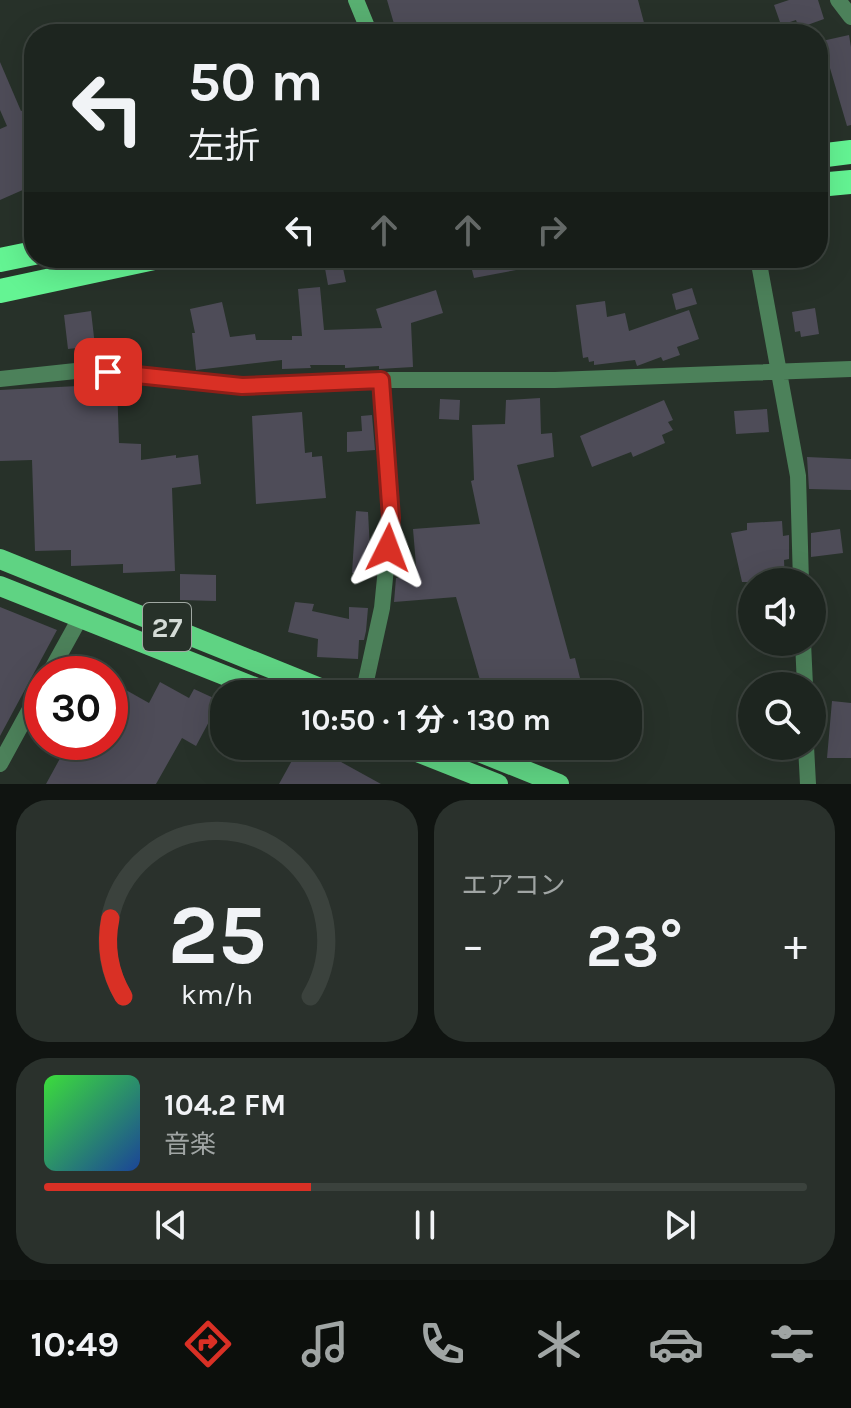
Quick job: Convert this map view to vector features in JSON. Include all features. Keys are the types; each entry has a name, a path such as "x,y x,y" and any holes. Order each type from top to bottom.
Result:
{"highway":[{"path":"828,155 851,152"},
{"path":"828,184 851,182"},
{"path":"0,260 24,255"},
{"path":"0,291 107,268"}],"main road":[{"name":"27","path":"0,559 300,680"},
{"name":"27","path":"0,586 237,680"},
{"path":"437,760 498,784"},
{"path":"499,760 559,784"}],"street":[{"path":"356,0 366,24"},
{"path":"838,0 851,17"},
{"path":"760,268 798,476 801,568"},
{"path":"0,379 85,370 242,386 381,380 555,380 851,369"},
{"path":"366,680 382,608 391,518 381,380"},
{"path":"59,656 80,618"},
{"path":"0,764 24,720"},
{"path":"807,760 808,784"}],"building":[{"path":"387,0 638,0 644,24 394,24"},
{"path":"789,0 818,0 824,19 810,24 798,24 796,20 781,24 774,5"},
{"path":"849,35 851,125 847,126 828,61 828,40"},
{"path":"0,62 21,111 24,110 24,189 0,200 0,129 7,126 0,110"},
{"path":"325,268 343,268 346,282 328,285"},
{"path":"472,268 527,268 474,278"},
{"path":"320,287 324,330 382,328 376,309 436,290 443,313 411,323 413,367 379,369 379,366 345,368 345,365 310,365 311,368 282,369 282,360 196,370 192,333 195,333 190,309 222,302 230,337 255,334 256,340 292,340 292,336 302,336 298,289"},
{"path":"692,288 697,304 676,310 672,294"},
{"path":"605,301 607,317 625,313 629,331 689,310 699,339 677,347 680,355 663,361 661,357 637,366 635,360 594,365 588,357 583,358 576,305"},
{"path":"815,308 819,334 801,337 800,331 795,332 792,312"},
{"path":"91,311 95,346 68,349 64,315"},
{"path":"117,384 119,443 141,444 141,460 198,455 201,484 172,488 175,571 123,573 123,564 71,566 71,550 35,551 32,460 0,461 0,390"},
{"path":"540,398 541,434 552,433 554,457 517,465 570,659 575,658 580,680 480,680 456,597 394,602 396,578 417,577 413,529 480,524 471,481 474,480 472,425 505,424 506,400"},
{"path":"440,399 460,400 459,420 439,419"},
{"path":"664,400 673,420 668,422 673,430 662,435 665,443 633,457 631,452 592,467 580,436"},
{"path":"767,409 769,432 736,434 734,411"},
{"path":"302,412 305,453 312,452 312,457 322,456 326,498 256,504 252,416"},
{"path":"372,415 375,450 347,452 347,432 362,431 361,416"},
{"path":"807,457 851,459 851,490 809,489"},
{"path":"356,511 368,512 375,572 352,573"},
{"path":"782,521 783,536 789,535 789,559 784,560 784,568 739,568 731,533 747,530 747,523"},
{"path":"840,529 843,553 811,557 811,533"},
{"path":"180,574 216,575 216,601 180,600"},
{"path":"295,602 314,604 312,611 349,619 349,607 368,608 364,640 359,640 358,659 317,657 318,639 288,632"},
{"path":"0,607 57,630 43,656 24,656 24,691 0,736"},
{"path":"160,682 189,698 194,689 210,696 210,720 196,746 182,738 156,784 46,784 59,760 128,760 128,691 149,703"},
{"path":"832,701 851,703 851,758 827,758"},
{"path":"292,760 337,760 381,784 279,784"}],"route":[{"path":"108,372 242,386 381,380 391,518 388,548"}]}
